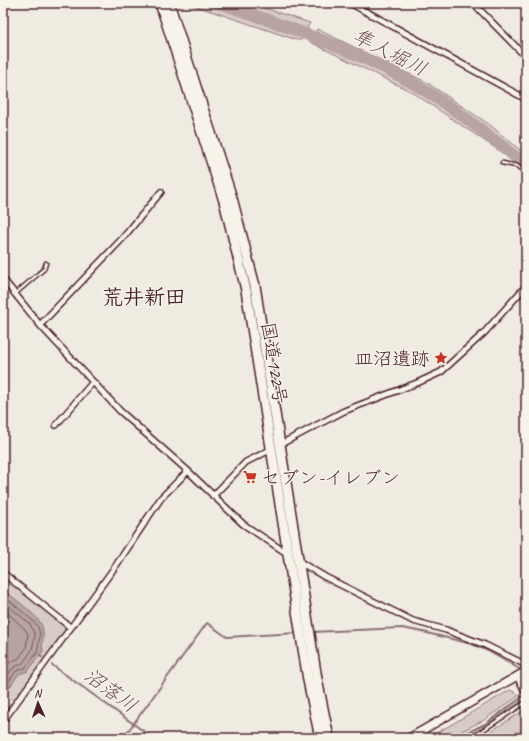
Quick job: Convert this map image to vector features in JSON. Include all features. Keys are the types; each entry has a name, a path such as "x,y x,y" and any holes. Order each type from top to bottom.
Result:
{"highway":[{"name":"国道122号","path":"160,3 222,194 236,244 259,363 271,449 308,680 320,738"},
{"name":"国道122号","path":"169,3 232,198 255,286 317,679 329,738"}],"street":[{"path":"350,3 526,99"},
{"path":"473,3 526,57"},
{"path":"40,325 122,239 161,192"},
{"path":"3,279 40,325 120,411 188,471 212,496 243,524 325,578 413,621 446,630 485,645 526,664"},
{"path":"212,496 246,462 344,411 441,372 484,333 526,286"},
{"path":"56,425 93,382"},
{"path":"3,721 117,564 161,498 188,471"},
{"path":"3,573 70,627"},
{"path":"409,738 526,671"},
{"path":"518,676 526,691"}],"lane":[{"path":"502,163 517,166 526,173"},
{"path":"14,294 44,268 46,263"},
{"path":"471,738 526,702"},
{"path":"3,712 10,710"}],"shaded area":[{"path":"187,3 212,3 304,36 301,40 297,40"},
{"path":"227,3 249,3 310,23 306,30"},
{"path":"317,29 426,82 490,125 526,155 526,163 487,130 403,75 315,34"},
{"path":"312,38 368,62 430,97 489,138 526,168 526,171 516,162 412,92 310,42"},
{"path":"3,575 65,625 65,632 3,718"},
{"path":"510,690 520,695 484,720 448,738 428,738"},
{"path":"523,699 518,705 490,726 474,734 459,738 486,724"},
{"path":"526,709 526,727 509,738 480,738"}],"water":[{"path":"3,589 24,606 39,621 43,632 43,651 28,671 19,674 8,689 9,691 6,697 13,700 7,707 3,708"}],"pier":[{"path":"6,688 9,691 6,697 13,700 7,707 3,708 3,693"}],"waterway":[{"name":"隼人堀川","path":"220,3 334,45 417,85 496,141 526,166"},
{"path":"357,3 526,96"},
{"path":"123,738 207,623 227,637 298,633"},
{"path":"312,632 402,628 472,644 488,651 523,671"},
{"name":"沼落川","path":"52,665 153,738"},
{"name":"沼落川","path":"456,738 485,724 522,697"}],"place":[{"name":"皿沼遺跡","path":"441,358"},
{"name":"セブン-イレブン","path":"250,477"}],"district":[{"name":"荒井新田","path":"144,297"}]}
